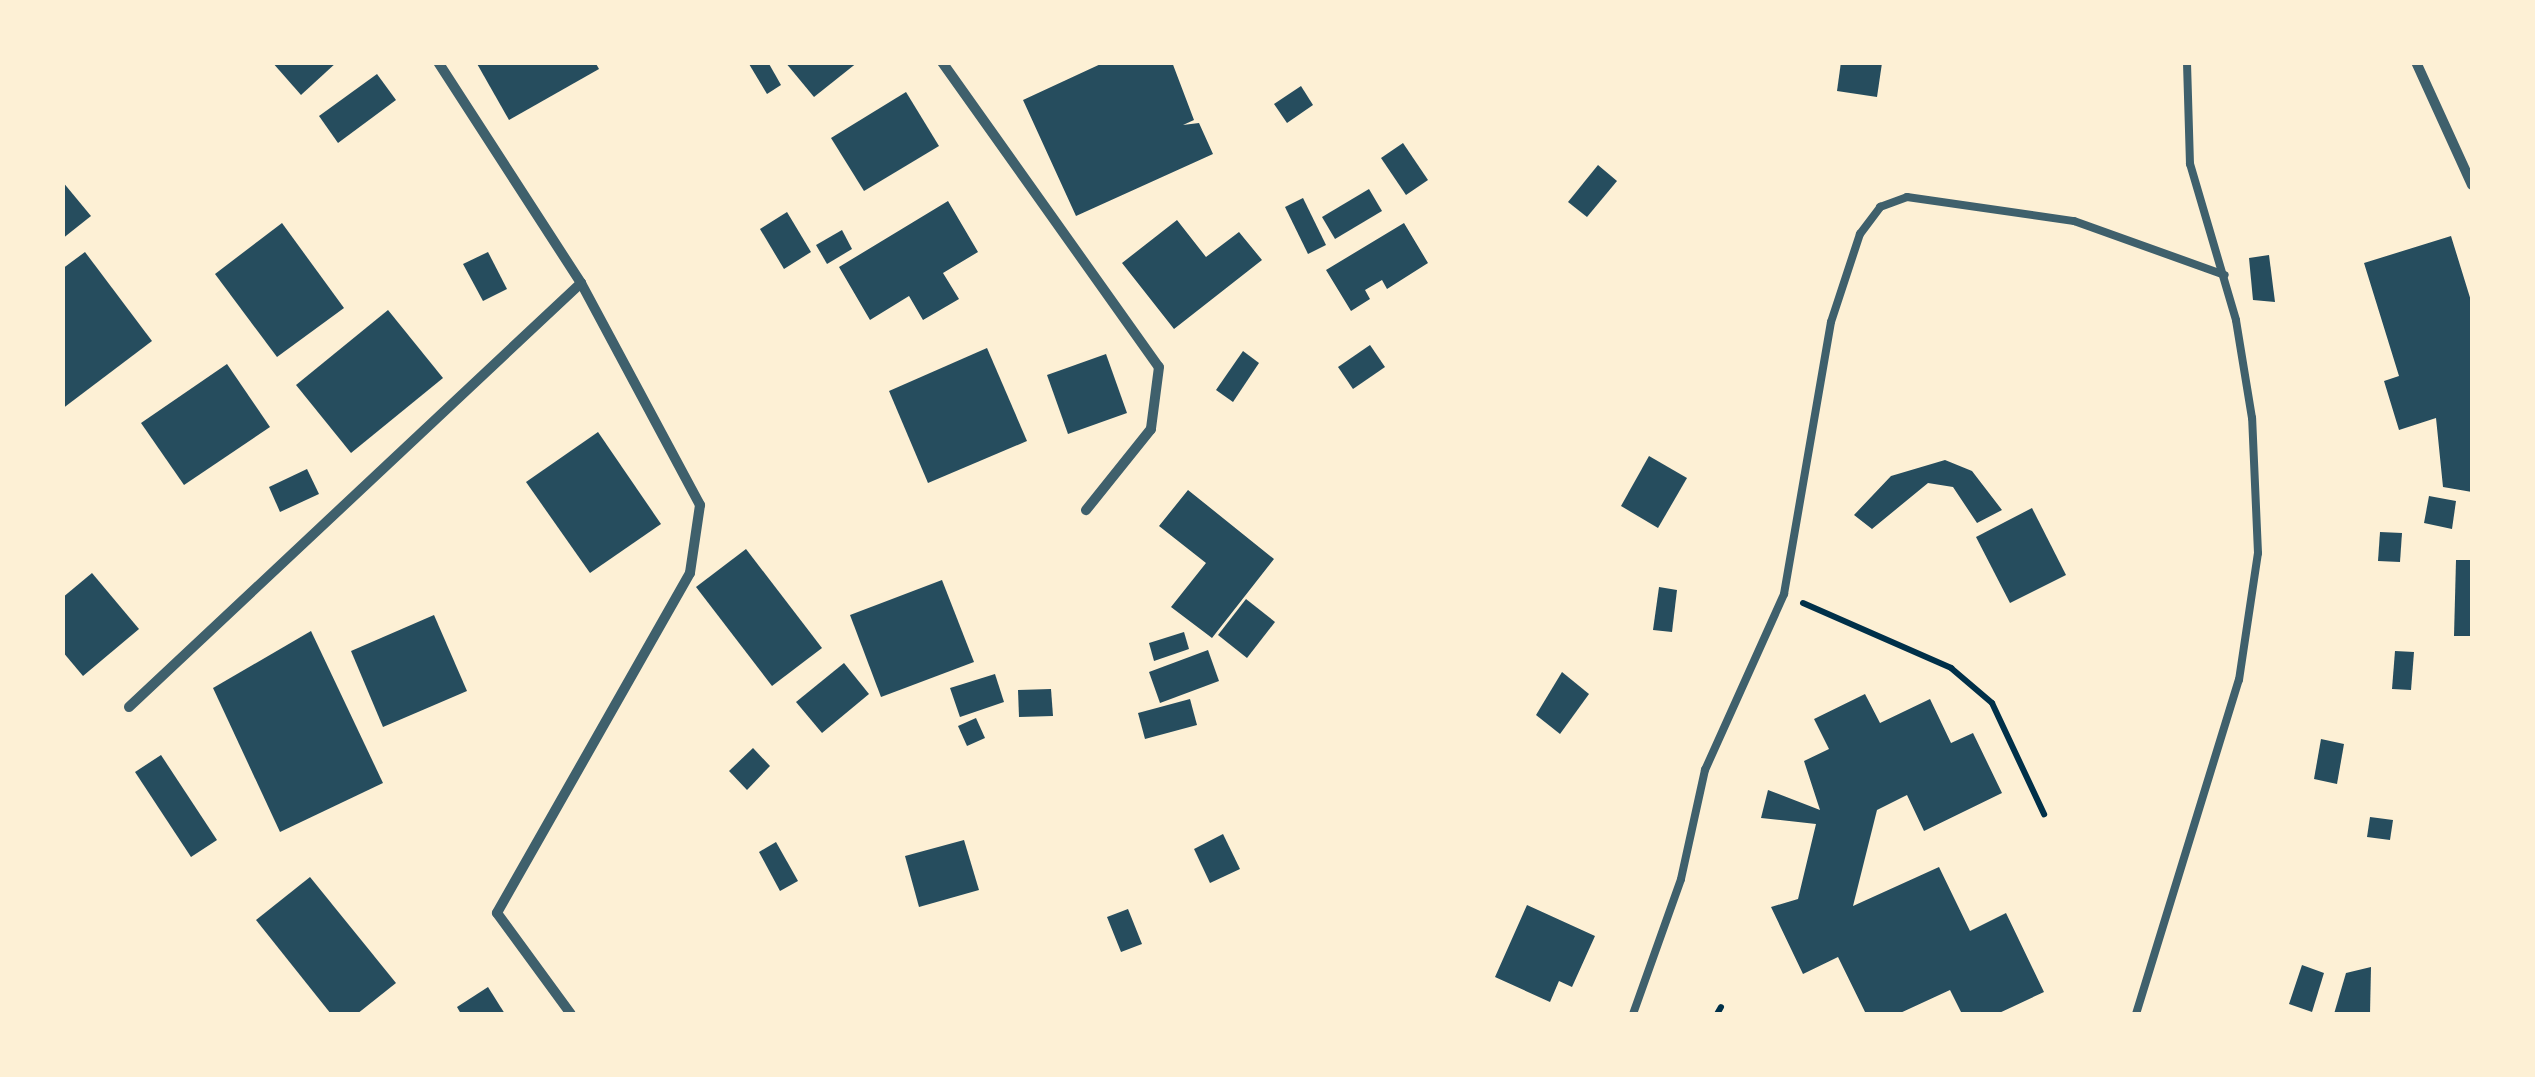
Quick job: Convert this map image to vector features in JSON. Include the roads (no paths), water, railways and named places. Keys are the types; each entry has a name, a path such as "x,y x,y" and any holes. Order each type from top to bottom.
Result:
{"street":[{"path":"438,62 581,284 700,505 703,534 690,573 497,913 571,1014"},
{"path":"942,62 1159,367 1151,430 1086,510"},
{"path":"2416,62 2472,185"},
{"path":"128,707 581,284"}],"lane":[{"path":"2136,1014 2239,680 2258,553 2252,418 2225,275 2190,164 2187,62"},
{"path":"1633,1014 1681,879 1705,770 1784,594 1831,322 1860,234 1880,207 1907,198 2074,221 2225,275"}]}
